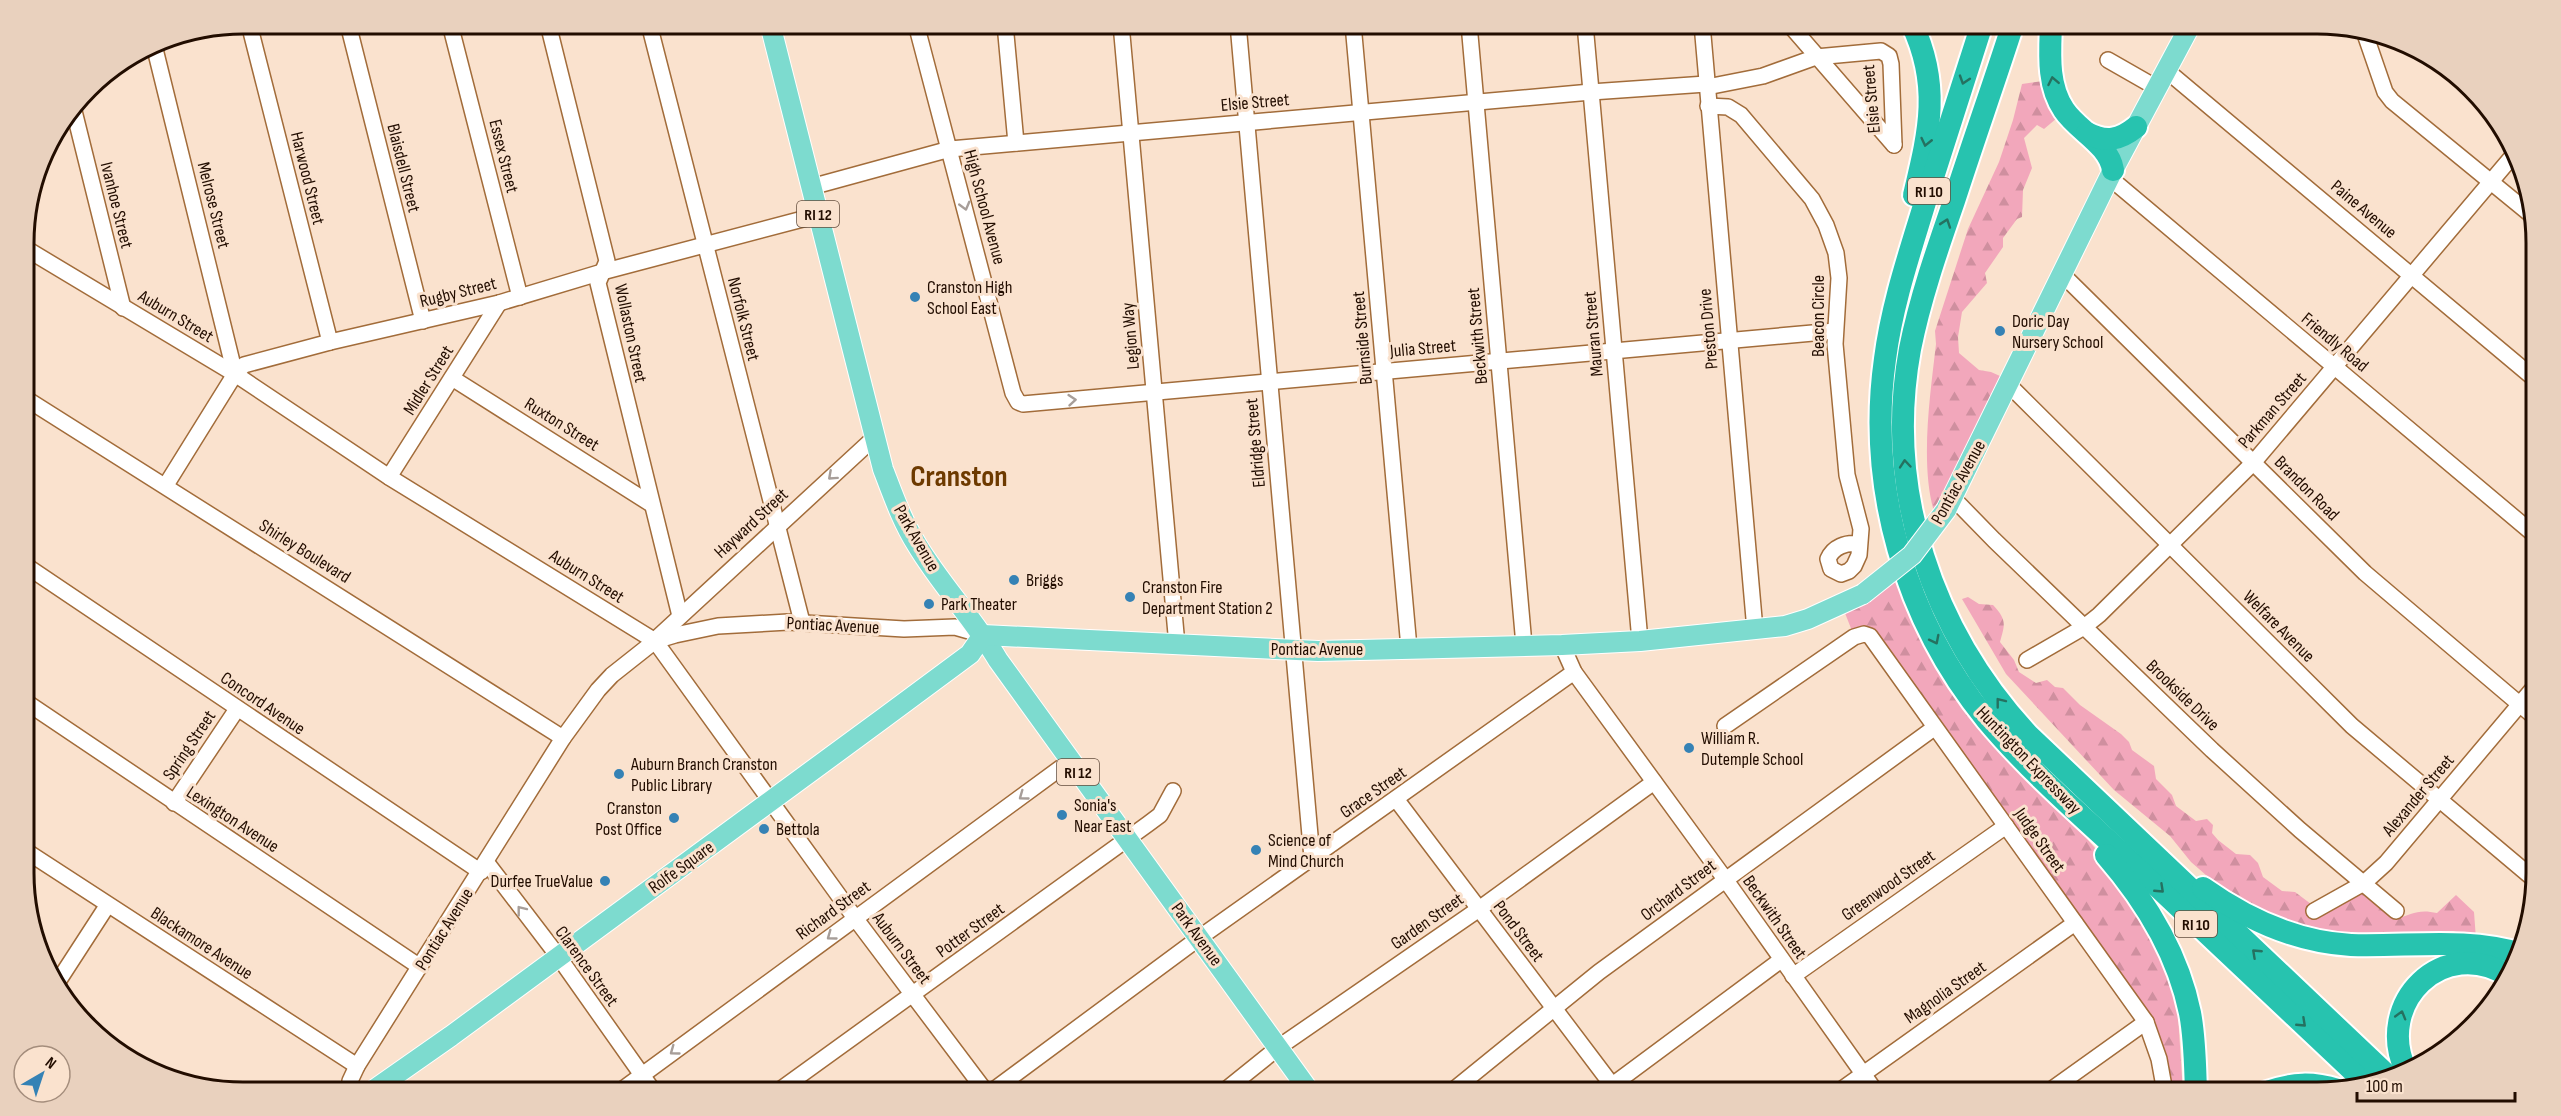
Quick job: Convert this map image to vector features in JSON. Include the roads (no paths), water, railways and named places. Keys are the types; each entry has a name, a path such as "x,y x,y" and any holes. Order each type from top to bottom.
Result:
{"highway":[{"path":"1885,360 1892,284 1927,139 1931,108 1925,58 1916,34"},
{"name":"Huntington Expressway","path":"1979,34 1903,276 1885,360 1880,418 1883,475 1893,531 1908,577 1926,622 1954,673 1987,719 2027,762 2359,1077"},
{"name":"Huntington Expressway","path":"2010,34 1937,250 1916,324 1907,370 1904,408 1905,466 1912,512 1923,557 1936,593 1960,644 2016,722 2084,790 2382,1071"},
{"path":"2051,34 2051,66 2054,85 2064,110 2109,156 2111,174"},
{"path":"2081,129 2097,138 2109,140 2122,137 2136,127"},
{"path":"2027,762 2130,884 2151,916 2181,982 2194,1042 2196,1081"},
{"path":"2084,790 2193,880 2238,911 2290,934 2353,945 2466,944 2511,951"},
{"path":"2353,945 2414,937 2457,935 2515,939"},
{"path":"2167,951 2182,1020 2184,1081"},
{"path":"2403,1063 2398,1050 2398,1022 2404,1004 2421,981 2447,967 2466,964 2487,966 2501,972"}],"main road":[{"name":"Pontiac Avenue","path":"983,635 1293,650 1562,645 1640,641 1785,626 1808,619 1863,594 1912,555 1950,504 2111,174 2186,34"},
{"name":"Park Avenue","path":"773,35 883,469 904,522 918,547 983,635 998,660 1303,1081"},
{"name":"Rolfe Square","path":"385,1082 451,1036 970,654 983,635"}],"street":[{"name":"Burnside Street","path":"1354,34 1409,648"},
{"name":"Beckwith Street","path":"1470,34 1524,645"},
{"name":"Mauran Street","path":"1586,34 1640,641"},
{"name":"Preston Drive","path":"1703,34 1755,630"},
{"path":"1797,34 1816,57"},
{"name":"Harwood Street","path":"252,35 330,342"},
{"name":"Blaisdell Street","path":"351,35 423,321"},
{"name":"Essex Street","path":"453,35 520,297"},
{"name":"Wollaston Street","path":"551,35 608,261 598,283 680,616"},
{"name":"Norfolk Street","path":"652,35 802,622"},
{"name":"High School Avenue","path":"919,35 1016,399"},
{"path":"1006,35 1016,143"},
{"name":"Legion Way","path":"1123,35 1177,645"},
{"name":"Eldridge Street","path":"1239,35 1312,858"},
{"path":"2369,42 2385,92 2392,101 2523,208"},
{"name":"Elsie Street","path":"811,187 950,149 1592,92 1706,86 1763,76 1816,57 1881,51 1889,56 1894,145 1816,57"},
{"name":"Melrose Street","path":"156,54 236,375"},
{"path":"2108,60 2157,88"},
{"name":"Paine Avenue","path":"2166,70 2526,372"},
{"name":"Beacon Circle","path":"1708,106 1728,107 1741,115 1801,186 1820,212 1832,239 1837,261 1839,288 1835,331 1847,475 1860,519 1859,544"},
{"name":"Ivanhoe Street","path":"76,120 123,308"},
{"name":"Parkman Street","path":"2027,660 2084,627 2170,546 2253,462 2509,160"},
{"name":"Friendly Road","path":"2111,174 2334,367 2526,528"},
{"name":"Rugby Street","path":"166,485 244,365 330,342 499,303 602,272 818,215"},
{"name":"Auburn Street","path":"35,254 236,375 389,477 655,641 855,918 978,1082"},
{"name":"Brandon Road","path":"2061,274 2365,573 2526,710"},
{"name":"Midler Street","path":"389,477 499,303"},
{"name":"Julia Street","path":"1016,399 1027,404 1835,331"},
{"name":"Ruxton Street","path":"452,378 651,504"},
{"name":"Welfare Avenue","path":"2008,384 2352,726 2526,872"},
{"name":"Shirley Boulevard","path":"35,404 563,738"},
{"name":"Hayward Street","path":"655,641 776,526 875,437"},
{"name":"Brookside Drive","path":"1950,504 2084,627 2221,758 2300,830 2396,911"},
{"name":"Concord Avenue","path":"34,571 237,709 484,867"},
{"name":"Pontiac Avenue","path":"350,1082 357,1066 563,738 598,690 627,662 655,641 718,626 802,622 904,628 955,627 983,635"},
{"name":"Judge Street","path":"1725,726 1854,637 1864,634 1870,636 2146,1022 2159,1059 2163,1081"},
{"name":"Beckwith Street","path":"1562,645 1574,672 1869,1081"},
{"name":"Grace Street","path":"1005,1082 1199,938 1574,672"},
{"name":"Alexander Street","path":"2314,911 2364,883 2386,864 2526,698"},
{"name":"Lexington Avenue","path":"34,708 420,967"},
{"name":"Spring Street","path":"174,803 237,709"},
{"name":"Orchard Street","path":"1464,1081 1599,972 1934,728"},
{"name":"Richard Street","path":"632,1082 1070,761"},
{"name":"Garden Street","path":"1236,1082 1279,1047 1479,909 1654,782"},
{"name":"Potter Street","path":"791,1082 1160,815 1173,790"},
{"name":"Pond Street","path":"1396,799 1553,1009 1602,1081"},
{"name":"Greenwood Street","path":"1793,976 2006,826"},
{"name":"Blackamore Avenue","path":"34,856 107,906 357,1066"},
{"name":"Clarence Street","path":"484,867 558,956 646,1082"},
{"path":"62,974 107,906"},
{"name":"Magnolia Street","path":"1852,1081 2075,923"},
{"path":"1616,1081 1781,960"},
{"path":"2063,1081 2146,1022"}],"place":[{"name":"Cranston High School East","path":"915,297"},
{"name":"Doric Day Nursery School","path":"2000,331"},
{"name":"Briggs","path":"1014,580"},
{"name":"Cranston Fire Department Station 2","path":"1130,597"},
{"name":"Park Theater","path":"929,604"},
{"name":"William R. Dutemple School","path":"1689,748"},
{"name":"Auburn Branch Cranston Public Library","path":"619,774"},
{"name":"Sonia's Near East","path":"1062,815"},
{"name":"Cranston Post Office","path":"674,818"},
{"name":"Bettola","path":"764,829"},
{"name":"Science of Mind Church","path":"1256,850"},
{"name":"Durfee TrueValue","path":"605,881"}],"district":[{"name":"Cranston","path":"959,476"}]}
